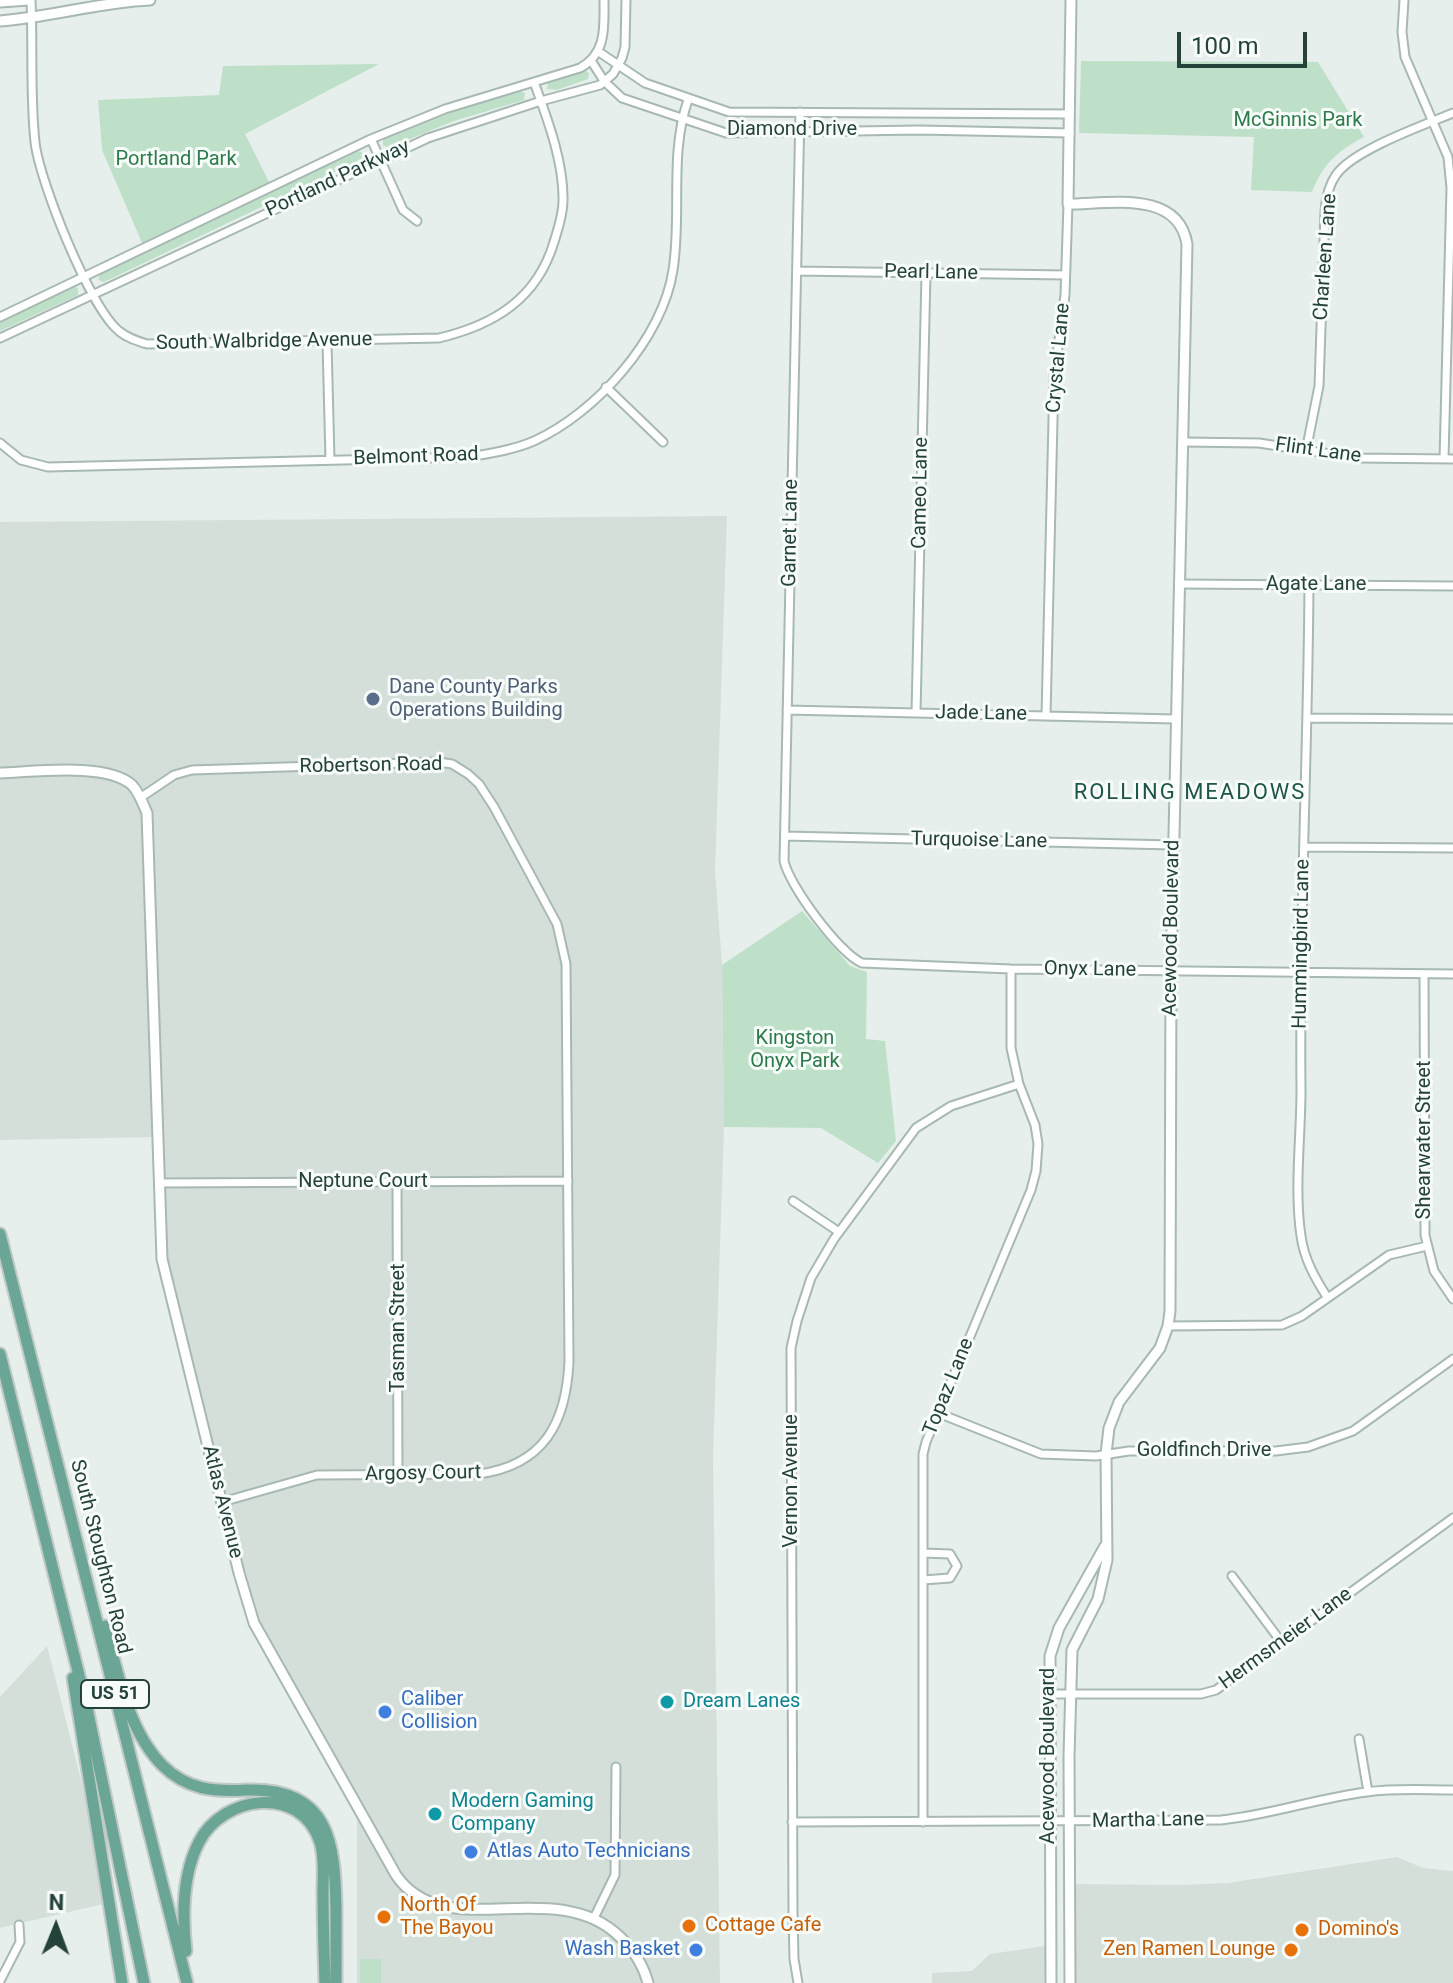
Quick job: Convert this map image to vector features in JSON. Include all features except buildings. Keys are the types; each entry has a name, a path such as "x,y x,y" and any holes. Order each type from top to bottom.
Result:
{"main road":[{"name":"South Stoughton Road","path":"0,1234 188,1983"},
{"name":"US 51","path":"0,1354 87,1708 144,1983"},
{"path":"43,1406 127,1703 145,1742 162,1765 191,1786 216,1792 253,1790 289,1795 317,1816 330,1838 335,1863 336,1983"},
{"path":"60,1599 122,1983"},
{"path":"188,1983 184,1934 185,1885 199,1842 219,1817 235,1808 260,1802 284,1806 304,1818 320,1842 325,1983"}],"street":[{"path":"0,2 30,0"},
{"name":"South Walbridge Avenue","path":"30,0 35,141 40,168 55,211 93,295 117,330 147,344 439,338 488,322 514,305 539,280 559,226 563,199 559,167 534,82"},
{"path":"88,0 105,3"},
{"path":"0,21 78,11 105,3 150,0"},
{"path":"592,62 599,52 604,26 604,0"},
{"path":"619,64 625,47 626,0"},
{"name":"Crystal Lane","path":"1046,716 1054,377 1065,275 1068,204 1071,0"},
{"path":"1404,0 1402,32 1405,57 1448,157 1451,188 1448,459"},
{"name":"Diamond Drive","path":"599,52 645,83 688,100 742,114 1070,114"},
{"name":"Diamond Drive","path":"592,62 604,81 622,98 681,119 740,134 919,130 1070,133"},
{"name":"Portland Parkway","path":"0,317 371,139 445,109 592,62"},
{"name":"Portland Parkway","path":"0,338 428,138 541,101 589,89 604,81 619,64"},
{"name":"Belmont Road","path":"0,443 21,460 48,467 469,457 507,451 563,426 631,361 649,335 668,292 676,246 677,155 681,119 688,100"},
{"name":"Garnet Lane","path":"800,112 784,861 788,877 833,937"},
{"path":"919,112 919,130"},
{"name":"Charleen Lane","path":"1306,451 1319,386 1327,194 1342,167 1361,154 1453,113"},
{"path":"371,139 403,210 417,221"},
{"name":"Acewood Boulevard","path":"1068,204 1161,207 1175,217 1187,244 1175,719 1168,1326 1160,1348 1119,1402 1109,1428 1106,1454 1107,1560 1098,1599 1072,1650 1069,1693 1070,1983"},
{"name":"Pearl Lane","path":"797,271 1065,275"},
{"name":"Cameo Lane","path":"916,713 926,273"},
{"path":"327,342 330,460"},
{"path":"606,387 663,442"},
{"name":"Flint Lane","path":"1183,442 1259,443 1356,458 1448,459"},
{"name":"Agate Lane","path":"1180,584 1453,586"},
{"name":"Hummingbird Lane","path":"1309,585 1309,718 1300,973 1301,1234 1314,1276 1327,1297"},
{"name":"Jade Lane","path":"787,710 1175,719"},
{"path":"1309,718 1453,719"},
{"name":"Robertson Road","path":"140,798 174,775 192,770 438,762 458,767 476,780 550,911 564,947 568,1181"},
{"path":"0,773 99,772 120,776 133,786 140,798"},
{"name":"Atlas Avenue","path":"140,798 147,813 149,843 163,1264 254,1623 406,1888 423,1900 450,1908 559,1908 594,1918 615,1932 632,1949 648,1983"},
{"name":"Turquoise Lane","path":"785,836 1173,845"},
{"path":"1305,847 1453,848"},
{"name":"Onyx Lane","path":"833,937 847,954 862,963 1011,969 1453,974"},
{"name":"Topaz Lane","path":"923,1822 923,1454 1031,1190 1039,1153 1035,1125 1019,1084 1009,1032 1011,969"},
{"name":"Shearwater Street","path":"1424,974 1427,1246 1434,1271 1453,1299"},
{"name":"Vernon Avenue","path":"798,1983 794,1959 792,1822 791,1348 797,1321 811,1278 839,1232 916,1128 951,1106 1019,1084"},
{"name":"Neptune Court","path":"159,1183 568,1181"},
{"name":"Argosy Court","path":"222,1502 317,1475 479,1474 498,1471 523,1460 536,1450 559,1420 567,1393 568,1181"},
{"name":"Tasman Street","path":"397,1182 398,1474"},
{"path":"793,1201 839,1232"},
{"path":"1168,1326 1282,1325 1296,1320 1389,1255 1427,1246"},
{"name":"Goldfinch Drive","path":"938,1413 1041,1454 1276,1451 1308,1447 1353,1431 1453,1359"},
{"name":"Hermsmeier Lane","path":"1049,1694 1201,1694 1216,1690 1452,1520"},
{"name":"Acewood Boulevard","path":"1051,1983 1050,1656 1053,1642 1107,1543"},
{"path":"923,1553 950,1554 957,1566 950,1578 923,1580"},
{"path":"1232,1576 1282,1643"},
{"path":"1359,1739 1368,1792"},
{"path":"594,1918 615,1875 616,1767"},
{"name":"Martha Lane","path":"792,1822 1183,1822 1262,1816 1368,1792 1453,1790"},
{"path":"0,1981 20,1942 19,1925"}],"shaded area":[{"path":"727,516 715,871 722,965 724,1127 713,1455 720,1983 357,1983 357,1806 254,1623 163,1264 157,1137 0,1140 0,522"},
{"path":"47,1646 112,1902 0,1928 0,1697"},
{"path":"1397,1857 1423,1868 1453,1871 1453,1983 1070,1983 1070,1884 1228,1883"},
{"path":"1051,1945 1051,1983 932,1983 932,1973 972,1971 990,1954"}],"green space":[{"name":"McGinnis Park","path":"1081,61 1318,62 1364,137 1332,159 1312,192 1251,190 1254,137 1079,133"},
{"name":"Portland Park","path":"379,64 245,134 270,184 143,245 102,150 98,100 219,95 223,66"},
{"path":"584,70 589,73 588,79 557,90 547,89 548,82"},
{"path":"519,91 525,93 524,100 454,121 390,147 383,146 385,138 440,116"},
{"path":"357,151 362,152 362,159 104,282 98,280 100,274"},
{"path":"72,286 78,288 78,295 0,331 0,321"},
{"name":"Kingston Onyx Park","path":"802,911 850,966 867,972 866,1039 885,1041 896,1141 878,1163 821,1128 724,1127 722,965"},
{"path":"360,1959 381,1959 381,1983 360,1983"}],"place":[{"name":"Dane County Parks Operations Building","path":"373,699"},
{"name":"Dream Lanes","path":"667,1702"},
{"name":"Caliber Collision","path":"385,1712"},
{"name":"Modern Gaming Company","path":"435,1814"},
{"name":"Atlas Auto Technicians","path":"471,1852"},
{"name":"North Of The Bayou","path":"384,1917"},
{"name":"Cottage Cafe","path":"689,1926"},
{"name":"Domino's","path":"1302,1930"},
{"name":"Wash Basket","path":"696,1950"},
{"name":"Zen Ramen Lounge","path":"1291,1950"}],"district":[{"name":"ROLLING MEADOWS","path":"1190,793"}]}
